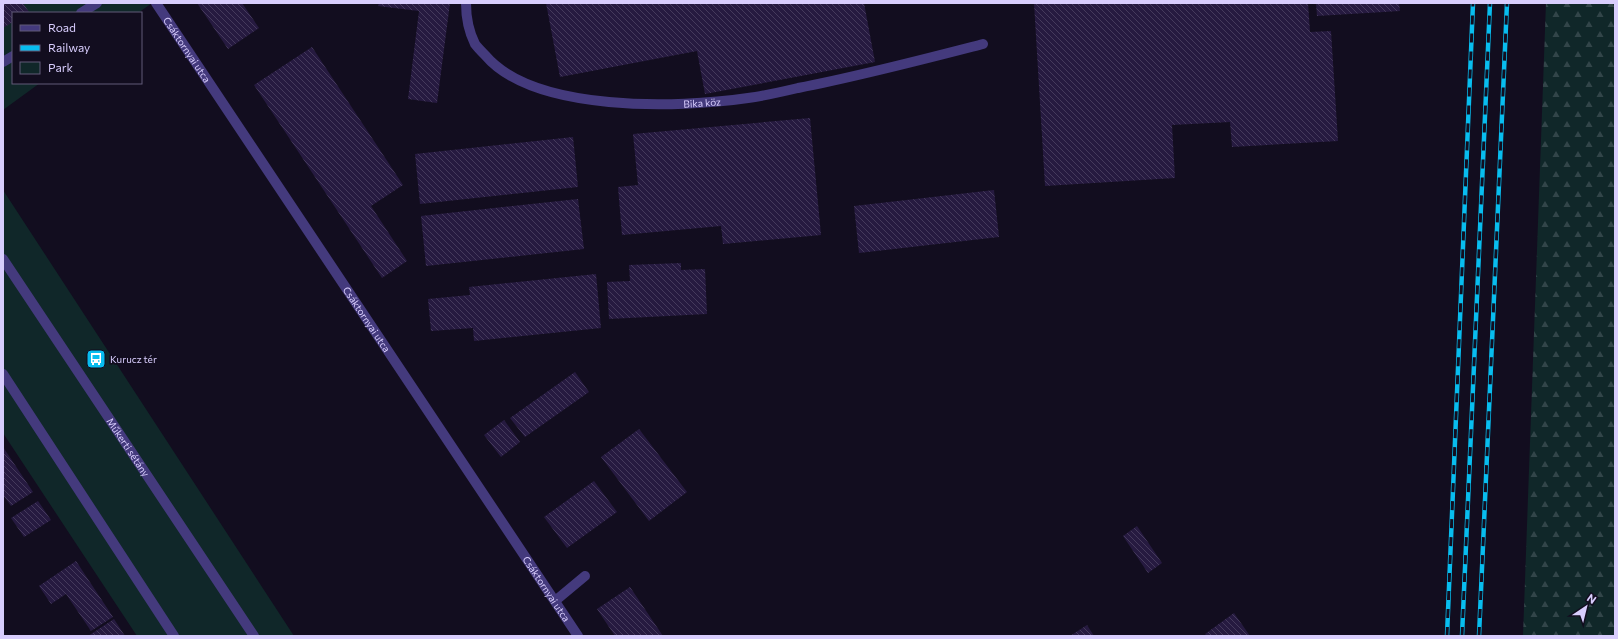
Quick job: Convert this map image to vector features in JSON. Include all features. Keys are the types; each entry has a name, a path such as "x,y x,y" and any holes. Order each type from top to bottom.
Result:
{"street":[{"path":"83,12 97,3"},
{"name":"Csáktornyai utca","path":"156,3 578,636"},
{"name":"Bika köz","path":"466,3 466,16 475,44 491,62 506,74 534,86 561,94 614,103 682,104 748,98 847,78 983,44"},
{"path":"3,62 12,57"},
{"name":"Műkerti sétány","path":"3,259 254,636"},
{"path":"3,374 174,636"},
{"path":"555,601 585,576"}],"green space":[{"path":"3,3 152,3 139,12 12,12 12,84 39,84 3,110"},
{"path":"1546,3 1615,3 1615,636 1523,636"},
{"path":"3,190 294,636 137,636 3,433"}],"building":[{"path":"3,3 23,3 29,12 12,12 12,23 3,28"},
{"path":"197,3 242,3 259,28 228,49"},
{"path":"379,3 450,3 437,103 408,99 419,11 378,6"},
{"path":"546,3 864,3 875,62 705,94 697,51 560,77"},
{"path":"1034,3 1308,3 1310,32 1331,31 1338,141 1232,147 1230,122 1172,125 1175,178 1045,186"},
{"path":"1316,3 1399,3 1400,11 1317,16"},
{"path":"312,47 403,185 371,206 407,261 382,278 254,85"},
{"path":"810,118 821,235 723,244 721,226 622,235 618,187 638,185 633,134"},
{"path":"573,137 578,187 420,204 415,154"},
{"path":"994,190 999,237 859,253 854,206"},
{"path":"578,199 584,249 426,266 421,216"},
{"path":"681,263 681,270 705,269 707,314 609,319 607,282 630,281 629,265"},
{"path":"596,274 601,328 474,341 473,328 431,331 428,299 470,295 469,287"},
{"path":"575,372 589,392 525,437 510,418"},
{"path":"504,420 520,442 501,457 484,435"},
{"path":"639,429 687,492 649,521 601,457"},
{"path":"3,447 33,492 11,506 3,495"},
{"path":"594,481 617,512 567,548 544,517"},
{"path":"38,501 51,520 24,537 11,518"},
{"path":"1137,526 1162,563 1148,573 1123,536"},
{"path":"76,561 113,617 91,631 66,594 51,604 39,586"},
{"path":"630,587 663,636 615,636 597,609"},
{"path":"1234,613 1250,636 1207,636 1205,634"},
{"path":"114,619 125,636 88,636"},
{"path":"1087,625 1094,636 1070,636"}],"railway":[{"path":"1447,636 1473,3"},
{"path":"1462,636 1490,3"},
{"path":"1479,636 1507,3"}],"place":[{"name":"Kurucz tér","path":"96,359"}]}
